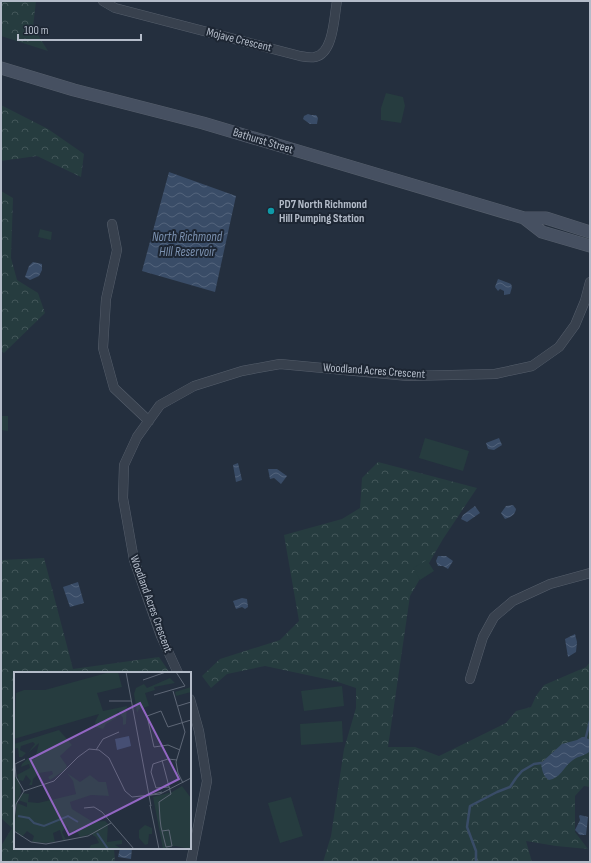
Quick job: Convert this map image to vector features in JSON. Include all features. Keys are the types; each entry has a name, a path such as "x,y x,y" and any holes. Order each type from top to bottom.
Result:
{"main road":[{"name":"Bathurst Street","path":"1,68 74,90 203,123 524,218 546,218 590,232"},
{"name":"Bathurst Street","path":"524,218 542,232 590,246"}],"street":[{"name":"Mojave Crescent","path":"103,1 115,8 300,56 316,57 322,53 328,45 336,1"},
{"path":"112,224 116,250 106,299 103,348 114,388 149,421"},
{"name":"Woodland Acres Crescent","path":"178,672 161,636 134,560 123,498 124,465 137,437 160,405 194,386 242,371 280,364 408,376 495,374 532,366 558,347 575,325 585,301 590,282"},
{"path":"470,679 483,637 494,617 513,601 550,584 590,573"},
{"path":"191,702 200,731 207,781 191,862"}],"green space":[{"path":"1,1 36,1 33,27 48,51 1,36"},
{"path":"386,93 403,97 405,106 401,123 381,120 381,108"},
{"path":"1,105 48,129 84,154 81,177 37,156 1,161"},
{"path":"1,191 13,198 11,258 17,280 38,293 45,313 4,353 1,351"},
{"path":"40,229 52,232 51,240 38,237"},
{"path":"1,416 8,416 8,431 1,430"},
{"path":"425,438 469,451 463,471 419,458"},
{"path":"378,462 477,488 443,539 410,596 388,747 415,747 439,756 506,723 516,711 531,707 536,696 544,685 586,667 590,662 590,787 584,786 575,796 575,832 588,849 526,841 532,862 323,862 331,836 344,749 356,708 356,688 335,681 265,666 227,674 211,688 202,676 220,659 280,640 299,621 284,535 342,519 360,508 362,478"},
{"path":"44,558 73,669 159,657 169,672 14,672 14,849 114,849 115,862 1,862 1,846 12,828 1,818 1,560"},
{"path":"427,560 434,571 420,580 413,568"},
{"path":"342,686 344,706 304,711 301,691"},
{"path":"342,721 343,742 301,745 300,724"},
{"path":"291,797 303,836 280,843 268,803"}],"water":[{"path":"308,114 316,115 318,118 317,124 310,124 303,119 304,116"},
{"name":"North Richmond HIll Reservoir","path":"169,172 236,196 215,292 142,271"},
{"path":"33,262 42,264 42,270 39,276 30,280 25,277 29,266"},
{"path":"498,279 511,284 512,287 510,294 504,295 504,291 500,289 498,291 495,287"},
{"path":"499,438 502,445 494,450 488,449 486,443"},
{"path":"238,463 242,480 236,482 233,465"},
{"path":"268,469 277,469 287,476 281,484 274,478 270,479"},
{"path":"513,505 516,509 515,513 511,517 505,519 501,513 506,506"},
{"path":"475,506 480,513 467,522 461,519 463,515"},
{"path":"438,556 446,556 453,561 448,569 443,566 438,566 436,561"},
{"path":"78,582 84,603 70,607 63,587"},
{"path":"242,598 247,599 248,607 245,609 242,607 236,609 233,601"},
{"path":"575,634 577,642 576,652 568,657 565,639"},
{"path":"582,737 590,739 590,751 570,762 557,777 549,780 545,777 541,763 562,744"},
{"path":"580,815 588,817 586,835 580,835 575,830 580,820"},
{"path":"120,849 132,849 131,859 118,857"}],"waterway":[{"path":"586,737 590,721"},
{"path":"476,862 476,851 467,827 470,806 510,787 522,771 534,764 541,763"}],"place":[{"name":"PD7 North Richmond Hill Pumping Station","path":"271,211"}]}
